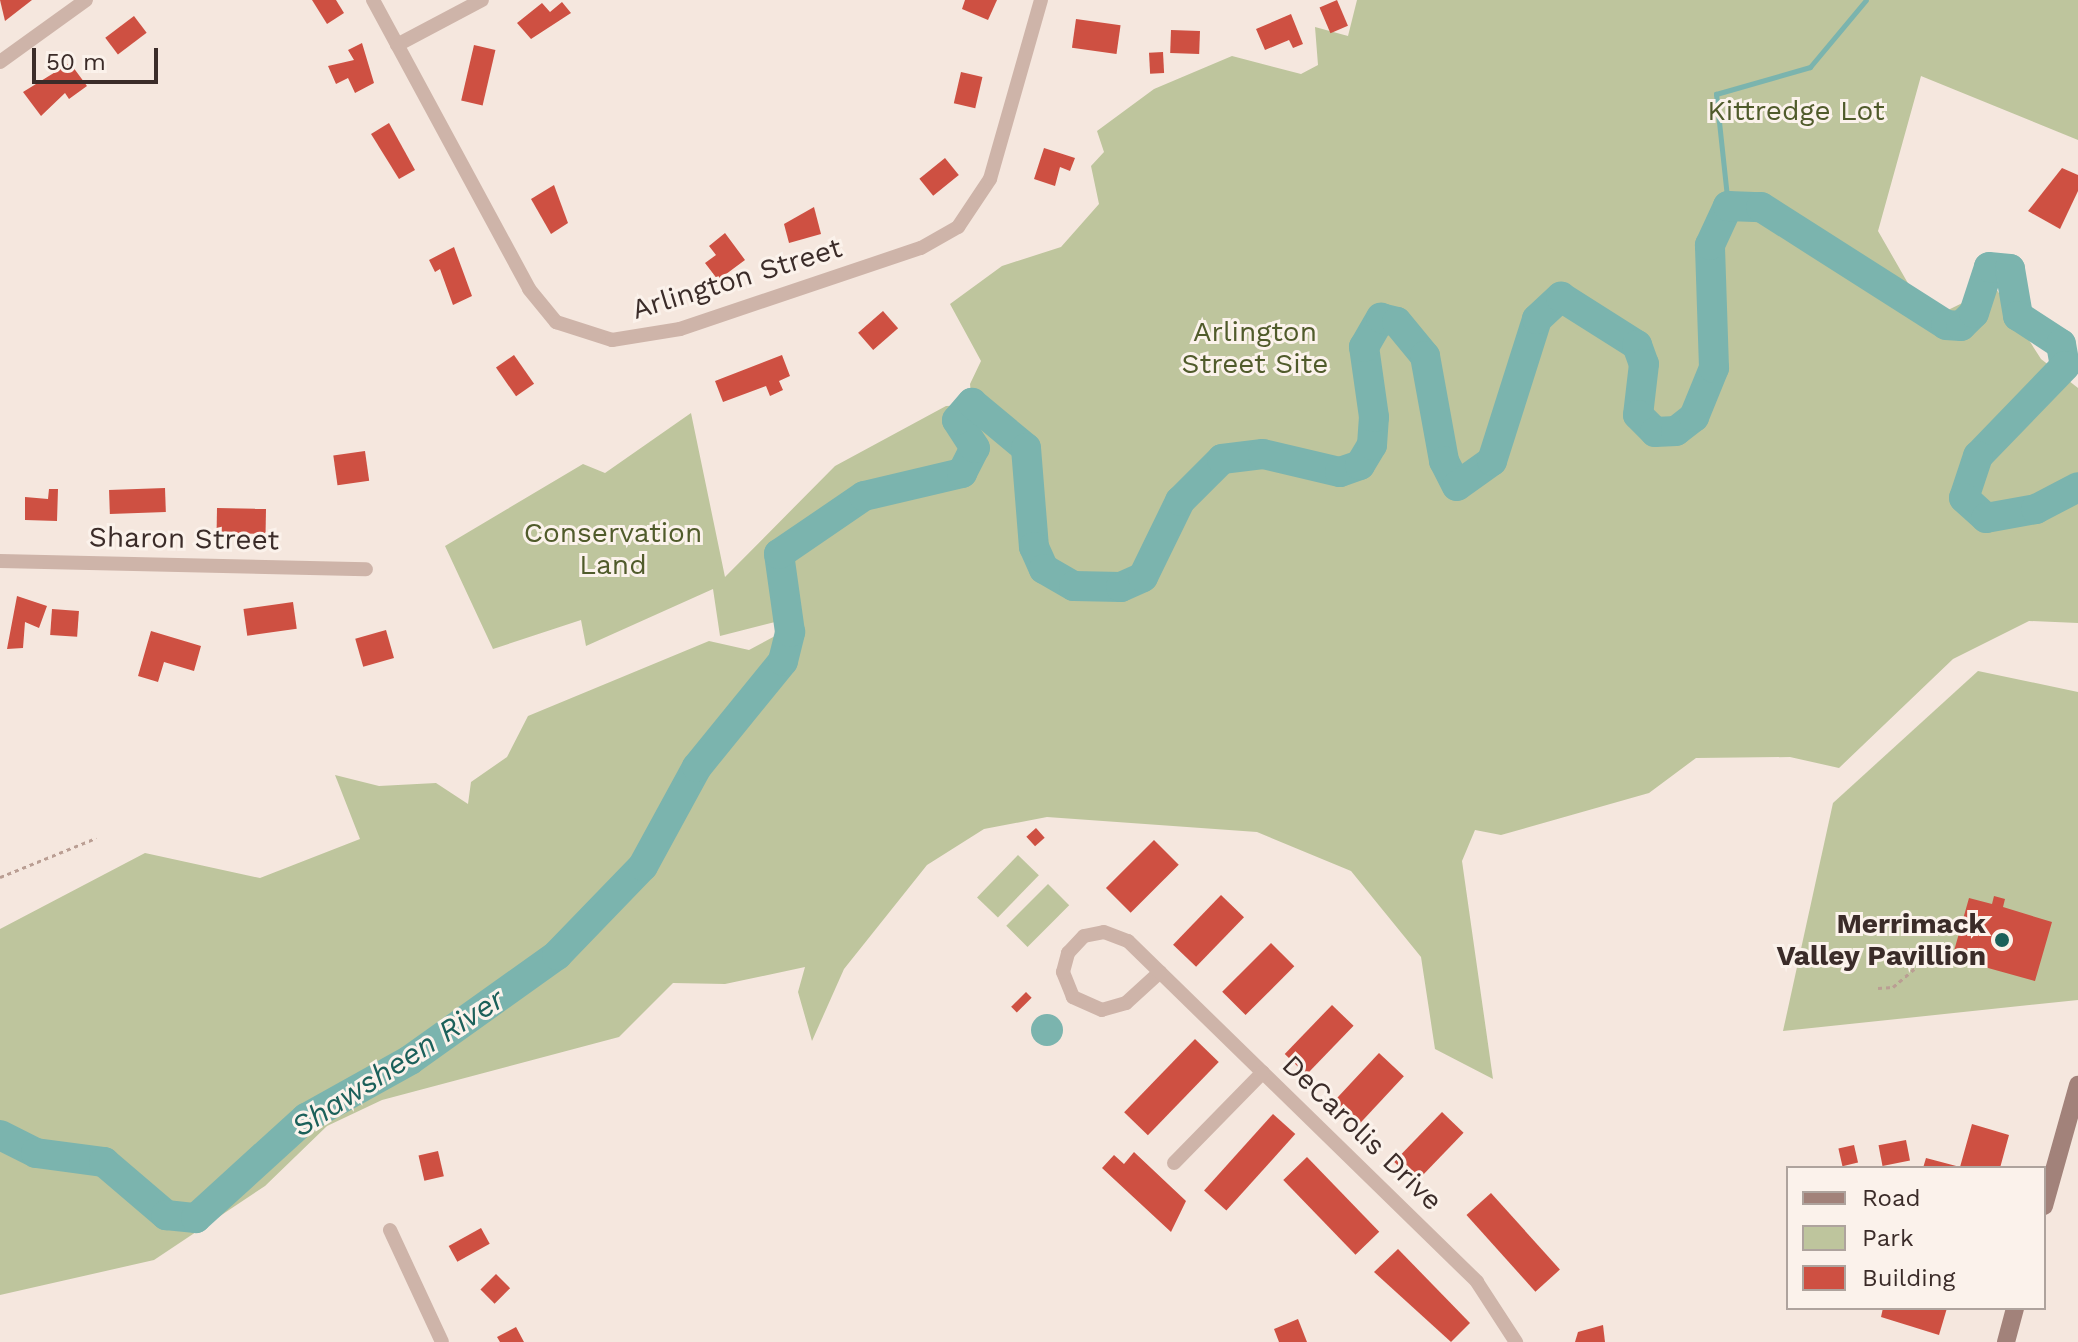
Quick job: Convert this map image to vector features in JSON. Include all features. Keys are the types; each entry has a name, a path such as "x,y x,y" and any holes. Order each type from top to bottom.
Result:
{"main road":[{"path":"2046,1199 2078,1085"},
{"path":"2006,1342 2014,1310"}],"street":[{"path":"0,62 86,0"},
{"name":"Arlington Street","path":"373,0 541,307 572,332 634,339 921,248 958,227 990,179 1041,0"},
{"path":"397,45 482,0"},
{"name":"Sharon Street","path":"0,561 366,569"},
{"name":"DeCarolis Drive","path":"1160,972 1126,1003 1102,1010 1073,997 1063,972 1077,941 1104,932 1123,937 1160,972 1263,1072 1477,1282 1516,1342"},
{"path":"1174,1163 1263,1072"},
{"path":"390,1230 442,1342"}],"path":[{"path":"0,877 96,838"},
{"path":"1878,988 1893,987 1946,942"}],"green space":[{"path":"1357,0 2078,0 2078,140 1921,76 1878,231 1913,292 1946,311 1995,287 2041,359 2078,388 2078,623 2029,621 1953,659 1839,768 1790,757 1696,758 1649,793 1501,835 1475,830 1462,861 1493,1079 1435,1049 1421,957 1351,871 1257,832 1047,817 984,829 927,865 844,969 812,1041 798,992 805,967 725,984 673,983 619,1037 382,1100 327,1126 265,1186 154,1260 0,1295 0,929 145,853 260,878 360,839 335,775 379,786 436,783 468,804 471,782 507,757 528,716 709,641 749,650 775,636 775,622 720,636 713,589 586,646 581,620 493,649 445,546 583,464 605,473 691,413 725,577 835,466 946,406 972,405 970,384 981,361 950,304 1002,266 1061,247 1099,204 1091,166 1104,152 1097,131 1154,89 1232,56 1301,74 1318,65 1315,27 1348,36"},
{"path":"1978,671 2078,692 2078,1000 1783,1031 1833,803"},
{"path":"1018,855 1039,875 998,918 977,897"},
{"path":"1048,884 1069,905 1027,947 1006,926"}],"water":[{"path":"1047,1014 1058,1019 1063,1030 1058,1041 1047,1046 1036,1041 1031,1030 1036,1019"}],"building":[{"path":"0,0 32,0 5,21"},
{"path":"312,0 336,0 344,13 327,24"},
{"path":"965,0 997,0 988,20 962,9"},
{"path":"1337,0 1348,26 1330,33 1320,7"},
{"path":"562,2 571,13 531,39 517,23 542,3 550,12"},
{"path":"1291,14 1303,44 1293,48 1289,40 1265,50 1256,29"},
{"path":"134,16 147,33 118,54 105,38"},
{"path":"1076,19 1121,25 1117,54 1072,48"},
{"path":"1171,30 1200,31 1199,54 1170,53"},
{"path":"362,43 374,83 355,93 348,78 336,84 328,66 354,60 348,50"},
{"path":"474,45 495,50 483,105 461,101"},
{"path":"1163,52 1164,73 1150,74 1149,53"},
{"path":"70,63 87,86 69,99 65,93 41,116 23,92"},
{"path":"961,72 982,77 975,108 954,103"},
{"path":"389,123 415,170 399,179 371,134"},
{"path":"1044,148 1075,158 1070,171 1060,167 1055,186 1034,179"},
{"path":"945,158 959,175 933,196 919,179"},
{"path":"2062,168 2078,175 2078,191 2060,229 2028,211"},
{"path":"554,185 568,223 551,234 531,199"},
{"path":"814,207 821,234 789,243 784,224"},
{"path":"725,233 745,260 718,280 705,263 716,255 709,246"},
{"path":"454,247 472,296 453,305 440,269 435,272 429,260"},
{"path":"883,311 898,328 873,350 858,333"},
{"path":"514,355 534,384 516,396 496,368"},
{"path":"782,355 790,376 779,381 783,390 770,396 766,386 723,402 715,381"},
{"path":"365,451 369,481 337,485 333,455"},
{"path":"165,488 166,512 110,514 109,490"},
{"path":"49,489 58,489 57,521 25,520 25,497 48,499"},
{"path":"217,508 266,509 266,534 217,533"},
{"path":"17,596 47,606 39,628 25,622 23,648 7,649"},
{"path":"293,602 297,629 247,636 243,609"},
{"path":"52,609 79,611 77,637 50,635"},
{"path":"386,630 394,658 363,667 355,639"},
{"path":"151,631 201,646 194,671 164,662 158,682 138,676"},
{"path":"1036,828 1045,838 1035,846 1026,837"},
{"path":"1154,840 1179,865 1131,913 1106,888"},
{"path":"1221,895 1244,917 1196,967 1173,945"},
{"name":"Merrimack Valley Pavillion","path":"1994,896 2005,899 2003,907 2052,922 2035,981 1952,958 1969,898 1992,904"},
{"path":"1271,943 1294,966 1246,1015 1222,992"},
{"path":"1026,992 1032,998 1017,1013 1011,1007"},
{"path":"1332,1005 1354,1026 1306,1075 1285,1054"},
{"path":"1195,1039 1219,1062 1148,1135 1124,1112"},
{"path":"1379,1053 1404,1076 1357,1126 1333,1103"},
{"path":"1442,1112 1464,1133 1416,1182 1394,1162"},
{"path":"1273,1114 1295,1134 1226,1211 1204,1191"},
{"path":"1972,1124 2009,1135 2001,1166 1960,1166"},
{"path":"1906,1140 1910,1161 1883,1166 1879,1145"},
{"path":"1854,1145 1858,1163 1842,1166 1838,1149"},
{"path":"438,1151 444,1176 424,1181 419,1155"},
{"path":"1134,1152 1186,1201 1171,1232 1102,1168 1114,1155 1124,1164"},
{"path":"1307,1157 1379,1232 1356,1255 1283,1180"},
{"path":"1926,1158 1956,1166 1924,1166"},
{"path":"1491,1193 1560,1270 1535,1292 1466,1215"},
{"path":"481,1228 490,1244 457,1262 449,1246"},
{"path":"1398,1249 1470,1323 1451,1342 1374,1272"},
{"path":"496,1274 510,1288 495,1304 480,1290"},
{"path":"1883,1310 1946,1310 1939,1335 1881,1317"},
{"path":"1298,1319 1307,1342 1279,1342 1274,1329"},
{"path":"1603,1325 1605,1342 1575,1342 1578,1332"},
{"path":"516,1327 524,1342 500,1342 497,1337"}],"waterway":[{"path":"1728,206 1716,94 1810,67 1866,0"},
{"name":"Shawsheen River","path":"0,1135 36,1153 104,1162 166,1215 196,1218 306,1118 410,1060 557,955 643,866 697,767 783,661 790,632 779,554 864,496 962,473 975,448 957,420 972,403 1026,448 1034,547 1044,569 1074,586 1121,587 1143,577 1180,501 1222,459 1263,454 1340,472 1360,465 1372,445 1374,417 1364,347 1381,318 1397,322 1425,356 1444,461 1457,486 1492,461 1537,319 1561,297 1637,345 1644,364 1638,415 1655,432 1676,431 1694,417 1714,368 1710,245 1728,206 1761,207 1946,325 1961,326 1974,313 1989,267 2010,269 2018,316 2061,344 2065,366 1978,456 1964,498 1986,518 2036,509 2078,487"}],"place":[{"name":"Merrimack Valley Pavillion","path":"2002,940"}],"park label":[{"name":"Kittredge Lot","path":"1796,111"},
{"name":"Arlington Street Site","path":"1255,348"},
{"name":"Conservation Land","path":"613,549"}]}
